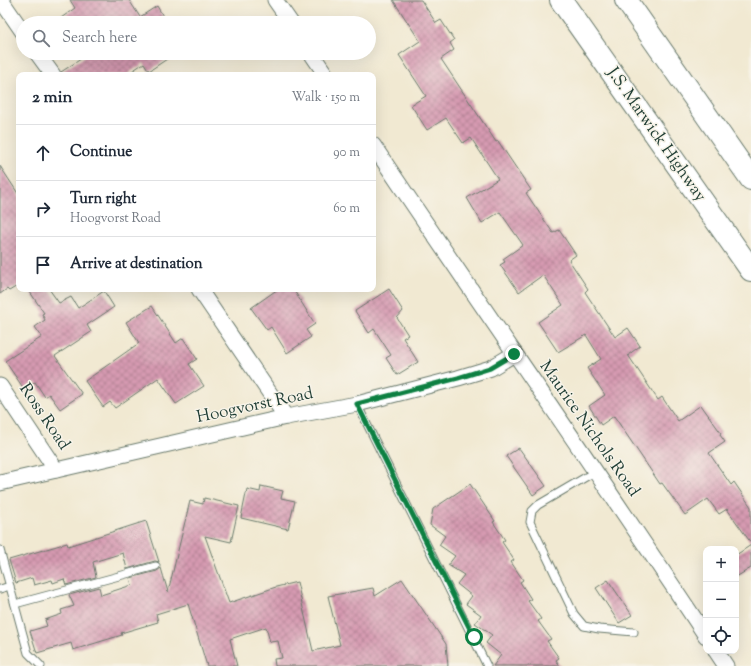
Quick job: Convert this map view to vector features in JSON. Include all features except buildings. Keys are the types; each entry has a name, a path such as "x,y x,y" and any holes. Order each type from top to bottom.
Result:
{"highway":[{"name":"J.S. Marwick Highway","path":"561,0 751,270"},
{"path":"626,0 751,179"}],"street":[{"path":"1,0 16,22"},
{"path":"275,0 286,16"},
{"path":"42,60 50,72"},
{"path":"316,60 324,72"},
{"name":"Maurice Nichols Road","path":"376,149 514,354 596,471 703,632"},
{"path":"201,292 286,417"},
{"name":"Hoogvorst Road","path":"0,483 286,417 357,404 458,378 490,368 514,354"},
{"name":"Ross Road","path":"0,386 56,470"},
{"path":"718,654 726,666"}],"lane":[{"path":"357,404 487,666"},
{"path":"596,471 538,505 532,511 530,522 574,614 584,626 634,632"},
{"path":"0,550 28,652 41,666"},
{"path":"15,604 156,566"},
{"path":"0,589 10,586"}],"route":[{"path":"474,637 357,404 458,378 490,368 514,354"}]}
